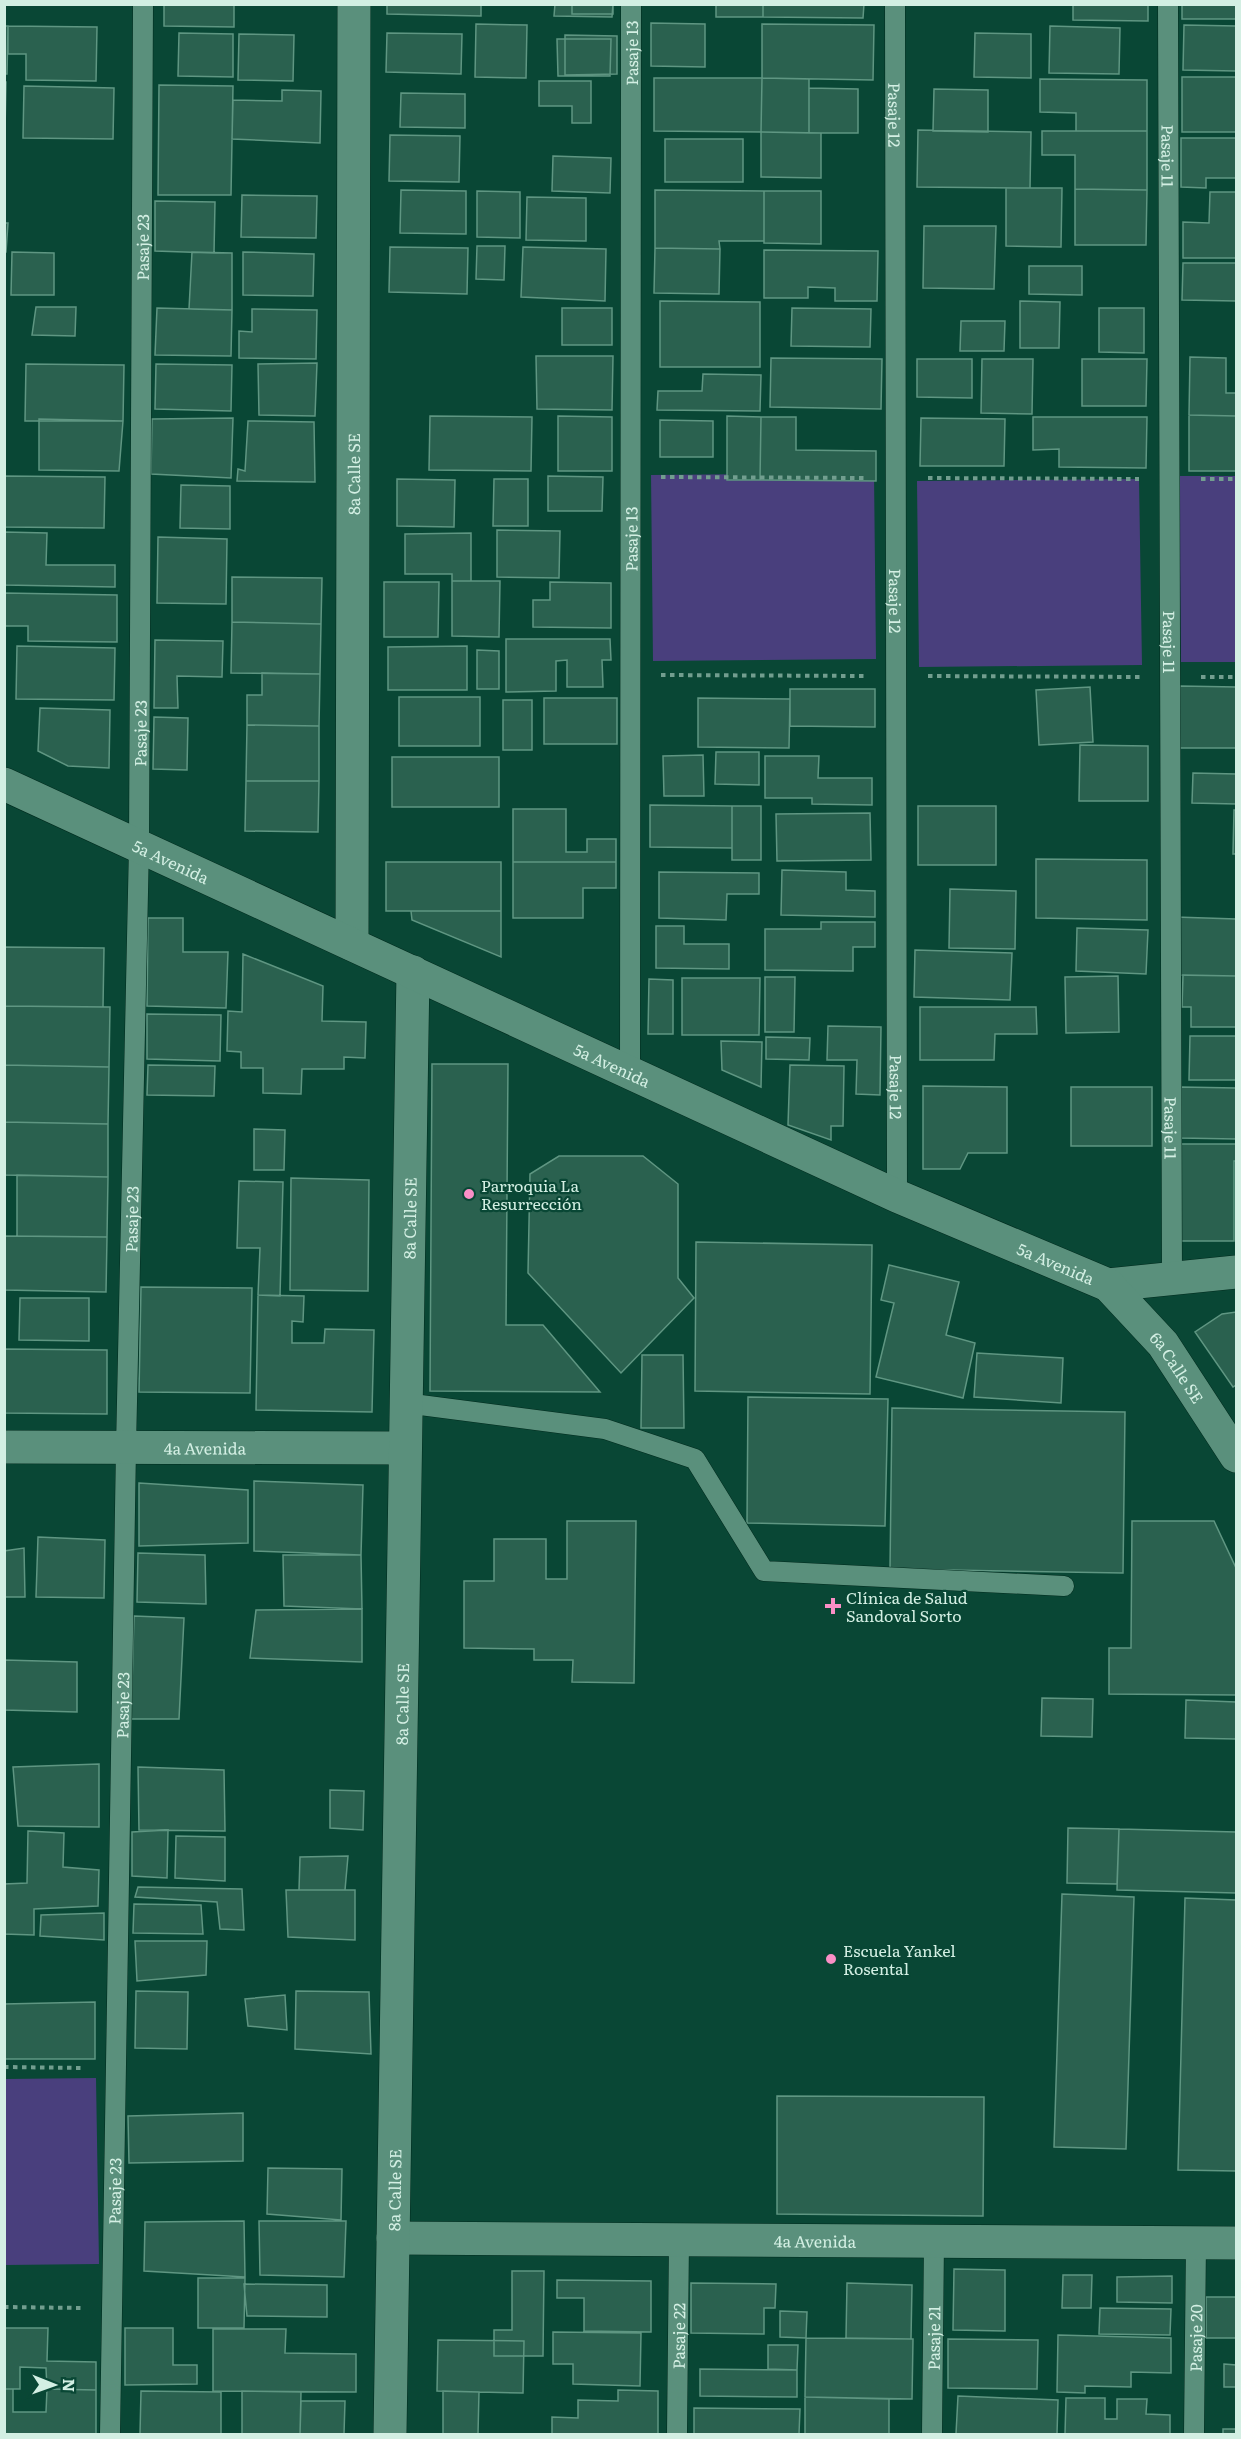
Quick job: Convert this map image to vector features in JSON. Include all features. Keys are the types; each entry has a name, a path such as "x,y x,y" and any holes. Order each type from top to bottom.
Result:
{"street":[{"name":"8a Calle SE","path":"352,944 354,4"},
{"name":"5a Avenida","path":"4,784 897,1196 1108,1285 1236,1272"},
{"name":"8a Calle SE","path":"390,2434 413,972"},
{"name":"6a Calle SE","path":"1108,1285 1163,1344 1236,1456"},
{"name":"4a Avenida","path":"4,1447 405,1448"},
{"name":"4a Avenida","path":"393,2238 1236,2243"}],"lane":[{"name":"Pasaje 23","path":"110,2434 126,1448 139,846 143,4"},
{"name":"Pasaje 13","path":"630,1071 631,4"},
{"name":"Pasaje 12","path":"895,4 897,1196"},
{"name":"Pasaje 11","path":"1168,4 1172,1279"},
{"path":"405,1403 605,1429 695,1459 764,1571 1064,1586"},
{"name":"Pasaje 22","path":"677,2434 679,2240"},
{"name":"Pasaje 21","path":"932,2434 933,2241"},
{"name":"Pasaje 20","path":"1194,2434 1196,2243"}],"path":[{"path":"630,477 1236,479"},
{"path":"630,675 1236,677"},
{"path":"4,2067 115,2068"},
{"path":"4,2307 112,2308"}],"shaded area":[{"path":"874,473 876,659 653,661 651,475"},
{"path":"1179,476 1236,476 1236,662 1181,662"},
{"path":"1139,479 1142,665 919,667 917,481"},
{"path":"96,2078 99,2264 5,2265 5,2079"}],"building":[{"path":"164,4 234,4 234,27 164,26"},
{"path":"387,4 481,4 481,16 387,14"},
{"path":"555,4 613,4 612,17 554,16"},
{"path":"572,4 613,4 613,14 572,14"},
{"path":"716,4 763,4 763,17 716,17"},
{"path":"763,4 864,4 863,18 763,17"},
{"path":"1073,4 1148,4 1148,21 1073,20"},
{"path":"1182,4 1236,4 1236,19 1182,19"},
{"path":"651,23 705,24 705,67 651,66"},
{"path":"476,24 527,25 526,78 475,77"},
{"path":"762,24 874,25 873,80 762,78"},
{"path":"1184,25 1236,26 1236,71 1183,70"},
{"path":"4,26 8,26 7,74 4,74"},
{"path":"8,26 97,27 96,81 26,80 26,54 8,54"},
{"path":"1050,26 1120,28 1119,74 1049,73"},
{"path":"179,33 233,34 233,77 178,76"},
{"path":"387,33 462,34 461,74 386,72"},
{"path":"975,33 1031,34 1031,78 974,77"},
{"path":"239,34 294,35 293,81 238,80"},
{"path":"565,35 617,36 617,74 565,75"},
{"path":"557,39 611,39 610,76 558,76"},
{"path":"1182,77 1236,77 1236,132 1182,132"},
{"path":"654,78 762,78 761,132 654,131"},
{"path":"762,78 809,79 809,133 761,132"},
{"path":"1040,79 1147,80 1147,131 1076,131 1076,113 1040,112"},
{"path":"539,81 591,81 591,123 572,123 572,106 539,106"},
{"path":"4,82 6,82 5,131 4,131"},
{"path":"159,85 233,86 231,195 158,195"},
{"path":"24,86 114,88 113,139 23,138"},
{"path":"809,88 858,89 858,133 809,133"},
{"path":"934,89 988,90 988,132 933,131"},
{"path":"282,90 321,91 320,143 232,139 233,100 282,101"},
{"path":"401,93 465,94 465,128 400,127"},
{"path":"918,130 1031,132 1030,188 917,187"},
{"path":"1042,131 1147,131 1147,190 1075,189 1075,155 1042,155"},
{"path":"761,132 821,133 821,178 761,177"},
{"path":"390,135 460,136 459,182 389,181"},
{"path":"1181,138 1236,138 1236,178 1206,178 1206,188 1181,187"},
{"path":"665,139 743,139 743,182 665,182"},
{"path":"553,156 611,158 610,193 552,191"},
{"path":"1006,188 1062,188 1061,247 1006,246"},
{"path":"1075,189 1147,190 1146,245 1075,245"},
{"path":"401,190 466,191 466,234 400,233"},
{"path":"655,190 764,191 764,241 719,241 720,249 655,248"},
{"path":"477,191 520,192 520,238 477,237"},
{"path":"764,191 821,191 821,244 764,243"},
{"path":"1210,192 1236,192 1236,258 1183,258 1183,222 1209,223"},
{"path":"242,195 317,196 316,238 241,237"},
{"path":"527,197 586,198 586,241 526,240"},
{"path":"155,201 215,202 214,253 155,251"},
{"path":"4,223 8,223 6,252 4,252"},
{"path":"924,226 996,226 994,289 923,288"},
{"path":"477,246 505,246 504,280 476,279"},
{"path":"390,247 468,248 467,294 389,292"},
{"path":"523,247 606,249 605,301 521,297"},
{"path":"655,248 720,249 719,294 654,293"},
{"path":"764,250 878,251 877,301 835,301 835,288 808,287 808,298 764,298"},
{"path":"12,252 54,253 54,295 11,295"},
{"path":"192,252 232,253 232,310 189,309"},
{"path":"243,252 314,254 313,296 243,295"},
{"path":"1183,263 1236,263 1236,301 1182,300"},
{"path":"1029,266 1082,266 1082,295 1029,294"},
{"path":"660,301 760,302 760,367 660,367"},
{"path":"1020,301 1060,302 1059,348 1020,348"},
{"path":"36,307 76,307 75,336 32,335"},
{"path":"157,308 232,310 231,356 155,355"},
{"path":"562,308 612,308 612,345 562,345"},
{"path":"792,308 871,309 870,347 791,346"},
{"path":"1099,308 1144,308 1144,353 1099,352"},
{"path":"252,309 317,310 316,359 239,358 239,331 252,332"},
{"path":"961,321 1005,321 1004,351 960,351"},
{"path":"536,356 613,356 612,410 537,409"},
{"path":"1190,357 1226,358 1226,393 1236,393 1236,416 1189,415"},
{"path":"771,358 882,359 881,409 770,407"},
{"path":"917,359 972,359 972,398 917,397"},
{"path":"982,359 1033,359 1032,414 981,413"},
{"path":"1082,359 1147,359 1146,406 1082,406"},
{"path":"317,363 315,416 259,415 258,364"},
{"path":"26,364 124,365 123,421 25,421"},
{"path":"156,364 232,365 231,411 155,409"},
{"path":"703,374 761,375 760,411 657,410 658,391 702,391"},
{"path":"1189,415 1236,416 1236,471 1189,471"},
{"path":"430,416 532,417 531,471 429,470"},
{"path":"558,416 612,417 612,471 558,471"},
{"path":"727,416 761,417 760,480 727,480"},
{"path":"761,417 796,417 796,450 876,451 876,481 760,480"},
{"path":"1033,417 1147,417 1146,468 1059,467 1059,449 1033,450"},
{"path":"233,418 231,478 151,474 152,419"},
{"path":"921,418 1005,419 1004,466 920,466"},
{"path":"39,419 123,421 119,471 39,470"},
{"path":"660,420 713,421 713,457 660,457"},
{"path":"248,421 314,422 315,482 237,481 238,469 245,471"},
{"path":"4,476 105,477 104,528 4,527"},
{"path":"548,476 603,477 602,511 548,511"},
{"path":"397,479 455,480 454,527 397,526"},
{"path":"494,479 528,479 528,526 493,526"},
{"path":"181,485 230,486 230,529 180,528"},
{"path":"497,530 560,531 559,578 497,577"},
{"path":"4,532 47,533 46,565 115,565 115,587 4,585"},
{"path":"471,533 471,581 452,581 452,574 405,574 405,534"},
{"path":"158,537 227,539 226,604 157,603"},
{"path":"232,577 322,578 321,624 232,622"},
{"path":"452,581 500,581 499,637 452,636"},
{"path":"384,582 439,582 438,637 384,637"},
{"path":"550,582 611,583 611,628 533,627 533,600 550,600"},
{"path":"4,593 117,595 117,642 28,641 28,626 4,626"},
{"path":"232,622 321,624 320,674 231,673"},
{"path":"506,639 610,639 611,660 602,660 603,687 567,687 567,660 556,661 556,691 506,692"},
{"path":"155,640 223,641 222,677 177,676 178,708 154,708"},
{"path":"17,646 115,648 114,700 16,699"},
{"path":"467,646 467,690 388,690 388,647"},
{"path":"477,650 499,651 499,689 477,689"},
{"path":"262,673 320,674 319,726 247,725 247,695 262,695"},
{"path":"1180,686 1236,687 1236,748 1179,748"},
{"path":"1090,687 1093,742 1039,745 1036,690"},
{"path":"790,689 875,689 875,727 790,726"},
{"path":"399,697 480,697 480,746 399,746"},
{"path":"544,698 617,698 617,744 544,744"},
{"path":"698,698 790,699 789,748 698,747"},
{"path":"503,700 532,700 532,750 503,750"},
{"path":"40,708 110,710 109,768 68,766 38,751"},
{"path":"154,717 188,718 187,770 153,769"},
{"path":"247,725 319,726 319,781 246,781"},
{"path":"1080,745 1148,746 1148,801 1079,801"},
{"path":"716,752 759,752 759,785 715,784"},
{"path":"703,755 704,796 664,796 663,756"},
{"path":"765,756 819,756 818,778 872,778 872,805 812,804 812,798 765,798"},
{"path":"392,757 499,757 499,807 392,807"},
{"path":"1193,773 1236,774 1236,804 1192,803"},
{"path":"246,781 319,781 318,832 245,831"},
{"path":"650,805 732,806 732,848 650,847"},
{"path":"732,806 761,806 761,860 732,860"},
{"path":"918,806 996,806 996,865 918,865"},
{"path":"513,809 566,809 566,852 587,852 587,839 616,839 616,862 513,862"},
{"path":"1234,810 1236,810 1236,854 1233,854"},
{"path":"870,813 871,860 777,861 776,814"},
{"path":"1036,859 1147,860 1147,920 1036,918"},
{"path":"386,862 501,862 501,911 386,911"},
{"path":"513,862 616,862 616,888 583,888 583,918 513,918"},
{"path":"782,870 846,872 846,890 875,891 875,917 781,915"},
{"path":"659,872 759,873 759,894 727,894 726,920 659,918"},
{"path":"950,889 1016,891 1015,949 949,948"},
{"path":"411,911 501,911 501,957 412,920"},
{"path":"1175,917 1236,919 1236,976 1174,975"},
{"path":"148,918 183,918 183,952 228,952 226,1008 147,1006"},
{"path":"821,922 875,922 875,947 853,947 853,971 765,970 765,929 821,929"},
{"path":"656,926 684,926 684,944 729,944 729,969 656,968"},
{"path":"1077,928 1148,930 1146,974 1076,971"},
{"path":"4,947 104,948 103,1007 4,1006"},
{"path":"915,950 1012,953 1010,1000 914,997"},
{"path":"243,954 323,986 322,1021 366,1022 365,1058 344,1057 344,1069 302,1069 301,1094 263,1093 263,1068 241,1068 241,1052 227,1051 228,1011 242,1012"},
{"path":"1183,975 1236,976 1236,1027 1191,1027 1191,1007 1182,1007"},
{"path":"1118,976 1119,1032 1066,1033 1065,977"},
{"path":"765,977 795,977 794,1032 765,1032"},
{"path":"682,978 760,978 759,1035 682,1035"},
{"path":"649,979 673,980 673,1034 648,1034"},
{"path":"4,1006 110,1007 109,1067 4,1065"},
{"path":"920,1007 1036,1007 1037,1034 995,1034 994,1060 920,1060"},
{"path":"147,1014 221,1015 220,1061 147,1059"},
{"path":"828,1026 881,1027 880,1095 856,1094 857,1060 827,1060"},
{"path":"1190,1036 1236,1036 1236,1080 1189,1080"},
{"path":"766,1037 810,1038 809,1060 766,1059"},
{"path":"721,1041 762,1042 761,1087 722,1070"},
{"name":"Parroquia La Resurrección","path":"432,1064 508,1064 506,1325 543,1325 600,1392 430,1391"},
{"path":"4,1065 109,1067 108,1124 4,1122"},
{"path":"148,1065 215,1066 214,1096 147,1095"},
{"path":"790,1065 844,1066 843,1126 831,1126 831,1140 788,1125"},
{"path":"923,1086 1007,1087 1007,1153 968,1153 960,1169 923,1169"},
{"path":"1071,1087 1152,1087 1152,1146 1071,1146"},
{"path":"1181,1087 1236,1088 1236,1139 1180,1138"},
{"path":"4,1122 108,1124 108,1177 4,1175"},
{"path":"254,1129 285,1130 284,1170 254,1170"},
{"path":"1181,1144 1236,1144 1234,1241 1180,1241"},
{"name":"Parroquia La Resurrección","path":"559,1156 643,1156 678,1184 678,1278 694,1298 621,1373 528,1273 530,1174"},
{"path":"17,1175 108,1177 107,1237 17,1236"},
{"path":"291,1178 369,1180 368,1291 290,1290"},
{"path":"239,1181 283,1182 280,1296 258,1295 260,1248 237,1248"},
{"path":"4,1236 107,1237 106,1292 4,1290"},
{"path":"696,1242 872,1245 870,1394 695,1391"},
{"path":"889,1265 959,1282 946,1335 975,1343 963,1398 876,1377 894,1303 881,1300"},
{"path":"141,1287 252,1288 250,1393 139,1392"},
{"path":"258,1295 304,1296 303,1322 292,1321 292,1343 324,1343 325,1329 374,1330 372,1412 256,1410"},
{"path":"20,1298 89,1298 89,1341 19,1340"},
{"path":"1236,1312 1236,1385 1233,1387 1195,1332 1222,1314"},
{"path":"4,1349 107,1350 107,1414 4,1413"},
{"path":"977,1353 1063,1358 1061,1403 974,1397"},
{"path":"642,1355 683,1355 684,1428 641,1428"},
{"path":"748,1397 888,1399 885,1526 747,1523"},
{"path":"892,1408 1125,1412 1123,1573 890,1569"},
{"path":"254,1481 363,1485 361,1555 254,1551"},
{"path":"139,1483 248,1490 248,1543 139,1546"},
{"path":"567,1521 636,1521 634,1683 572,1682 573,1660 534,1660 534,1649 464,1648 464,1581 494,1581 494,1539 546,1539 546,1579 567,1579"},
{"path":"1132,1521 1214,1521 1236,1568 1236,1695 1109,1694 1109,1648 1131,1648"},
{"path":"38,1537 105,1540 104,1598 36,1597"},
{"path":"24,1548 25,1597 4,1597 4,1551"},
{"path":"138,1553 205,1555 206,1604 137,1602"},
{"path":"283,1555 361,1555 362,1609 284,1606"},
{"path":"362,1609 362,1662 250,1658 256,1610"},
{"path":"134,1616 184,1618 179,1719 131,1719"},
{"path":"4,1660 77,1662 77,1712 4,1710"},
{"path":"1042,1698 1093,1699 1092,1737 1041,1736"},
{"path":"1186,1700 1236,1702 1236,1739 1185,1738"},
{"path":"99,1764 99,1827 18,1826 13,1767"},
{"path":"138,1767 224,1770 225,1831 139,1830"},
{"path":"330,1790 364,1791 363,1830 330,1828"},
{"path":"1068,1828 1119,1829 1117,1884 1067,1883"},
{"path":"1119,1829 1236,1832 1236,1893 1117,1890"},
{"path":"168,1830 167,1878 132,1876 132,1832"},
{"path":"28,1831 64,1833 63,1867 99,1870 98,1906 34,1909 34,1935 4,1934 4,1884 27,1883"},
{"path":"176,1836 225,1837 225,1881 175,1878"},
{"path":"348,1856 345,1890 299,1890 300,1857"},
{"path":"138,1887 242,1889 244,1930 220,1929 217,1902 135,1897"},
{"path":"286,1890 355,1890 355,1940 288,1937"},
{"path":"1062,1894 1134,1897 1126,2149 1054,2147"},
{"path":"1185,1898 1236,1900 1236,2171 1178,2170"},
{"path":"134,1904 201,1905 203,1934 133,1933"},
{"path":"104,1913 104,1940 40,1936 41,1915"},
{"path":"135,1941 207,1941 206,1975 137,1981"},
{"path":"136,1991 188,1992 187,2049 135,2048"},
{"path":"296,1991 369,1992 371,2054 295,2049"},
{"path":"285,1995 287,2030 248,2026 245,1999"},
{"path":"95,2002 95,2059 4,2059 4,2004"},
{"path":"777,2096 984,2097 983,2216 777,2214"},
{"path":"243,2113 243,2161 129,2163 128,2116"},
{"path":"268,2168 342,2169 341,2220 267,2214"},
{"path":"244,2221 245,2277 144,2271 145,2222"},
{"path":"259,2221 346,2221 344,2277 260,2275"},
{"path":"954,2269 1005,2270 1005,2331 953,2330"},
{"path":"512,2271 544,2271 543,2356 494,2356 494,2330 512,2330"},
{"path":"1063,2275 1092,2275 1091,2308 1062,2308"},
{"path":"1172,2276 1172,2303 1117,2302 1117,2277"},
{"path":"198,2278 245,2278 244,2328 198,2328"},
{"path":"557,2280 651,2281 651,2332 584,2331 584,2298 557,2298"},
{"path":"691,2283 776,2284 775,2308 764,2308 764,2334 691,2333"},
{"path":"847,2283 912,2285 911,2339 846,2338"},
{"path":"244,2284 327,2285 327,2317 247,2316"},
{"path":"1206,2297 1236,2297 1236,2338 1206,2338"},
{"path":"1100,2308 1171,2309 1170,2335 1099,2334"},
{"path":"780,2311 807,2312 806,2338 780,2337"},
{"path":"4,2328 48,2328 47,2361 96,2362 96,2390 47,2389 46,2368 20,2367 20,2389 4,2389"},
{"path":"125,2328 173,2328 173,2365 197,2365 197,2384 125,2385"},
{"path":"213,2329 286,2329 285,2353 356,2354 356,2392 213,2391"},
{"path":"553,2332 641,2333 640,2386 573,2384 573,2364 553,2364"},
{"path":"1058,2335 1171,2338 1171,2373 1131,2372 1131,2387 1085,2386 1085,2393 1057,2392"},
{"path":"806,2338 913,2339 912,2399 805,2397"},
{"path":"948,2339 1038,2340 1037,2389 948,2388"},
{"path":"438,2340 524,2341 523,2393 437,2391"},
{"path":"768,2345 798,2345 797,2370 768,2369"},
{"path":"1224,2364 1236,2365 1236,2387 1224,2387"},
{"path":"700,2369 797,2370 797,2397 700,2396"},
{"path":"4,2389 13,2389 13,2412 46,2412 47,2389 96,2390 96,2434 4,2434"},
{"path":"618,2390 658,2391 658,2434 552,2434 552,2417 578,2418 578,2400 618,2401"},
{"path":"141,2391 221,2392 221,2434 140,2434"},
{"path":"242,2391 301,2392 300,2434 242,2434"},
{"path":"443,2391 479,2392 478,2434 443,2434"},
{"path":"958,2396 1058,2400 1057,2434 956,2434"},
{"path":"805,2397 889,2399 889,2434 805,2434"},
{"path":"1066,2398 1105,2398 1105,2419 1117,2419 1117,2399 1147,2399 1146,2414 1170,2415 1170,2434 1065,2434"},
{"path":"301,2401 345,2401 344,2434 300,2434"},
{"path":"694,2408 800,2409 799,2434 694,2434"},
{"path":"1223,2429 1236,2429 1236,2434 1223,2434"}],"place":[{"name":"Parroquia La Resurrección","path":"469,1194"},
{"name":"Clínica de Salud Sandoval Sorto","path":"833,1606"},
{"name":"Escuela Yankel Rosental","path":"831,1959"}]}
